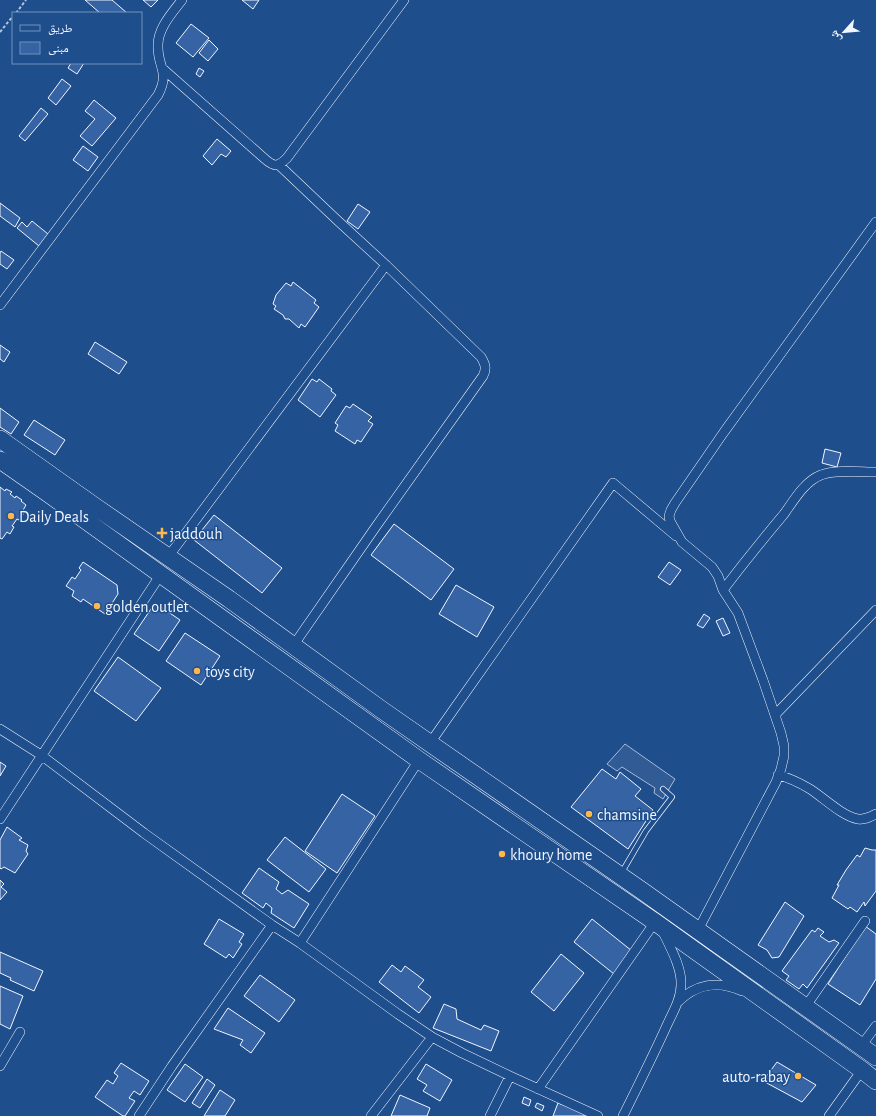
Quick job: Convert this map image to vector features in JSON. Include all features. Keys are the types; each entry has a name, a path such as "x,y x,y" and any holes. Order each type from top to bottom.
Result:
{"highway":[{"path":"0,439 430,743 621,875 876,1057"},
{"path":"0,460 419,760 657,923 876,1080"}],"street":[{"path":"0,305 158,95 164,76 158,47 159,38 169,16 182,0"},
{"path":"279,165 287,158 404,0"},
{"path":"162,68 265,159 274,165 279,165 386,265 481,357 486,366 483,376 376,525 293,646"},
{"path":"682,542 670,521 669,516 675,503 724,432 876,222"},
{"path":"168,557 386,265"},
{"path":"723,590 806,486 817,477 832,472 876,472"},
{"path":"430,743 613,482 712,567 718,576 723,590 738,613 775,714 784,746 784,756 778,775 698,930"},
{"path":"0,819 161,574"},
{"path":"775,714 876,610"},
{"path":"0,729 42,755 144,833 432,1037 510,1076 598,1116"},
{"path":"300,944 419,760"},
{"path":"778,775 790,778 810,789 849,816 858,819 866,819 876,814"},
{"path":"806,1006 865,921"},
{"path":"538,1089 657,923 675,959 680,976 681,988 676,1004 657,1048 623,1116"},
{"path":"139,1116 172,1066 272,925"},
{"path":"676,1004 696,989 706,986 725,985 738,989 774,1006"},
{"path":"861,1046 876,1026"},
{"path":"0,1066 20,1032"},
{"path":"371,1116 432,1037"},
{"path":"829,1116 862,1070"},
{"path":"490,1116 510,1076"}],"lane":[{"path":"621,875 646,831 672,797 663,789"}],"path":[{"path":"17,12 26,0"},
{"path":"0,32 12,17"}],"shaded area":[{"path":"625,744 675,779 663,799 654,793 655,788 622,767 617,771 607,764"}],"building":[{"path":"85,0 112,0 126,12 99,12"},
{"path":"143,0 158,0 151,7"},
{"path":"242,0 259,0 253,9"},
{"path":"191,24 209,38 193,57 176,43"},
{"path":"209,40 218,49 208,61 199,53"},
{"path":"70,64 83,64 77,74 68,68"},
{"path":"199,68 204,71 200,77 196,74"},
{"path":"62,79 71,86 56,105 48,98"},
{"path":"94,100 116,118 92,146 80,136 95,119 85,111"},
{"path":"41,108 48,114 25,141 19,136"},
{"path":"217,139 231,151 226,157 221,154 212,165 203,156"},
{"path":"83,146 98,157 88,171 73,160"},
{"path":"0,203 20,218 15,227 0,216"},
{"path":"358,204 370,212 358,229 347,221"},
{"path":"32,221 48,234 39,246 17,228 22,222 27,227"},
{"path":"1,251 14,260 7,269 0,264"},
{"path":"293,282 316,300 314,303 319,307 305,327 301,324 299,328 289,319 285,319 283,315 274,309 276,306 273,304 276,295 286,283 291,286"},
{"path":"95,342 127,362 119,374 88,354"},
{"path":"0,345 10,352 4,362 0,359"},
{"path":"312,379 317,382 319,379 332,389 331,391 336,395 320,417 298,400"},
{"path":"353,404 372,417 368,421 373,424 361,442 357,440 355,444 335,431 338,425 335,423 346,406 350,408"},
{"path":"0,408 19,422 11,434 0,427"},
{"path":"34,420 65,440 55,455 24,435"},
{"path":"825,449 841,453 837,467 822,463"},
{"name":"Daily Deals","path":"0,487 5,491 6,489 12,492 10,494 15,498 16,496 22,500 21,501 26,505 22,512 24,513 12,526 14,527 10,534 7,532 2,539 0,538"},
{"path":"214,515 282,568 262,593 194,540"},
{"path":"394,524 454,569 431,600 371,555"},
{"path":"83,562 117,585 118,594 105,614 83,599 81,602 72,596 74,591 66,586 72,577 75,579 81,570 79,568"},
{"path":"669,562 681,570 670,585 658,577"},
{"path":"456,585 494,607 477,637 439,614"},
{"path":"155,603 180,620 159,651 134,634"},
{"path":"704,614 710,618 703,628 697,625"},
{"path":"723,618 730,633 723,636 716,621"},
{"path":"185,633 220,656 201,685 166,661"},
{"path":"118,657 161,688 136,721 94,691"},
{"path":"0,762 6,766 0,776"},
{"path":"602,769 616,779 620,772 641,789 635,796 653,810 628,849 571,807"},
{"path":"342,794 375,816 337,873 305,851"},
{"path":"7,827 22,838 19,840 28,845 26,851 28,854 15,873 4,867 1,869 0,868 0,840"},
{"path":"285,837 326,869 309,892 267,860"},
{"path":"865,848 876,850 876,891 865,906 864,902 857,912 850,907 848,909 832,898 839,885 837,885 846,870 857,855 860,857"},
{"path":"259,868 279,882 276,889 282,894 288,890 309,904 294,928 271,913 272,908 266,903 263,908 242,893"},
{"path":"0,880 4,884 1,887 7,892 0,900"},
{"path":"785,902 804,916 779,957 772,958 767,950 758,945"},
{"path":"219,919 244,934 239,942 242,944 233,958 229,954 226,958 204,944"},
{"path":"592,919 632,951 614,974 574,942"},
{"path":"865,926 876,934 876,979 860,1005 828,984"},
{"path":"818,928 824,932 820,936 829,942 834,940 839,943 807,988 803,984 799,989 786,980 789,976 782,971 812,930 815,932"},
{"path":"0,952 43,971 34,991 10,980 11,978 0,973"},
{"path":"561,954 584,973 554,1011 531,992"},
{"path":"392,965 401,972 405,966 424,980 418,987 431,997 419,1013 379,982"},
{"path":"260,975 295,1000 279,1022 244,996"},
{"path":"0,986 23,996 10,1029 0,1024"},
{"path":"444,1004 456,1009 457,1019 481,1030 484,1025 499,1031 491,1051 433,1028"},
{"path":"228,1008 265,1033 251,1053 240,1045 243,1040 214,1029"},
{"path":"777,1062 816,1085 802,1102 763,1081"},
{"path":"121,1063 149,1081 140,1095 134,1091 129,1098 135,1101 125,1116 95,1097 107,1080 113,1084 118,1076 114,1073"},
{"path":"185,1064 203,1077 185,1102 167,1090"},
{"path":"426,1064 452,1080 440,1101 423,1091 427,1085 417,1079"},
{"path":"207,1079 215,1085 200,1108 192,1103"},
{"path":"220,1090 235,1100 225,1116 204,1116"},
{"path":"400,1095 430,1108 427,1116 391,1116"},
{"path":"524,1097 531,1100 529,1106 522,1103"},
{"path":"537,1103 544,1106 542,1111 535,1107"},
{"path":"558,1103 585,1113 584,1116 553,1116"}],"place":[{"name":"Daily Deals","path":"11,516"},
{"name":"jaddouh","path":"162,533"},
{"name":"golden outlet","path":"97,606"},
{"name":"toys city","path":"197,671"},
{"name":"chamsine","path":"589,814"},
{"name":"khoury home","path":"502,854"},
{"name":"auto-rabay","path":"798,1076"}]}
